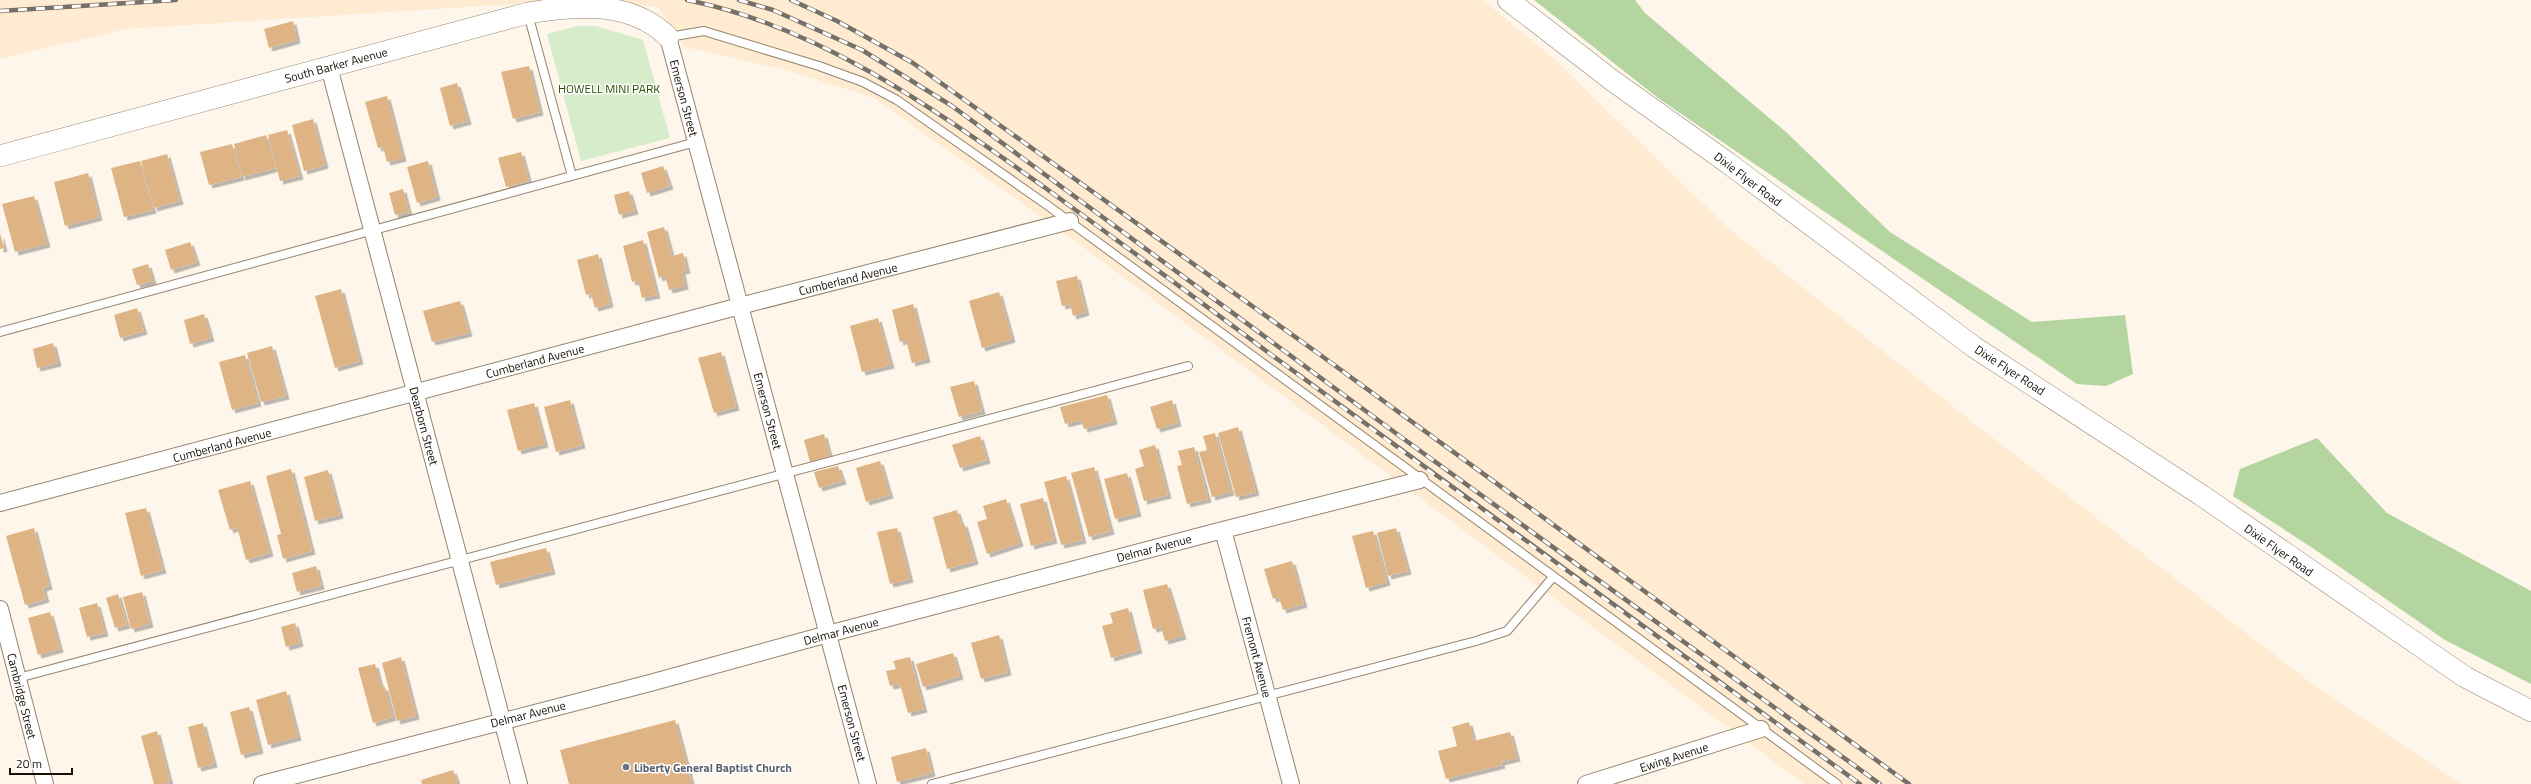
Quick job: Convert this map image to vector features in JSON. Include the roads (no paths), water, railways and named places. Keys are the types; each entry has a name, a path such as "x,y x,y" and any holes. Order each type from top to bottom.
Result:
{"street":[{"name":"Dixie Flyer Road","path":"1508,0 1613,81 1728,163 1974,347 2201,495 2465,677 2531,711"},
{"name":"South Barker Avenue","path":"0,156 528,13 581,6 620,11 646,20 668,37"},
{"name":"Emerson Street","path":"668,37 868,784"},
{"name":"Dearborn Street","path":"329,67 518,784"},
{"name":"Cumberland Avenue","path":"0,503 415,394 740,306 1070,221"},
{"name":"Delmar Avenue","path":"262,784 501,721 650,684 828,634 1223,530 1420,480"},
{"name":"Fremont Avenue","path":"1223,530 1291,784"},
{"name":"Cambridge Street","path":"0,609 44,784"},
{"name":"Ewing Avenue","path":"1586,784 1762,729"}],"lane":[{"path":"528,13 572,176"},
{"path":"668,37 704,31 819,66 863,82 897,100 1070,221 1420,480 1837,784"},
{"path":"0,332 696,142"},
{"path":"18,678 460,562 784,473 1188,366"},
{"path":"932,784 1268,696 1507,631 1553,577"}],"railway":[{"path":"0,11 176,0"},
{"path":"687,0 736,13 784,30 830,50 874,74 961,129 1073,208 1419,464 1860,784"},
{"path":"739,0 773,10 862,50 952,106 1401,437 1880,784"},
{"path":"791,0 837,21 913,63 1319,354 1909,784"}],"place":[{"name":"Liberty General Baptist Church","path":"626,767"}],"park label":[{"name":"HOWELL MINI PARK","path":"609,88"}]}
